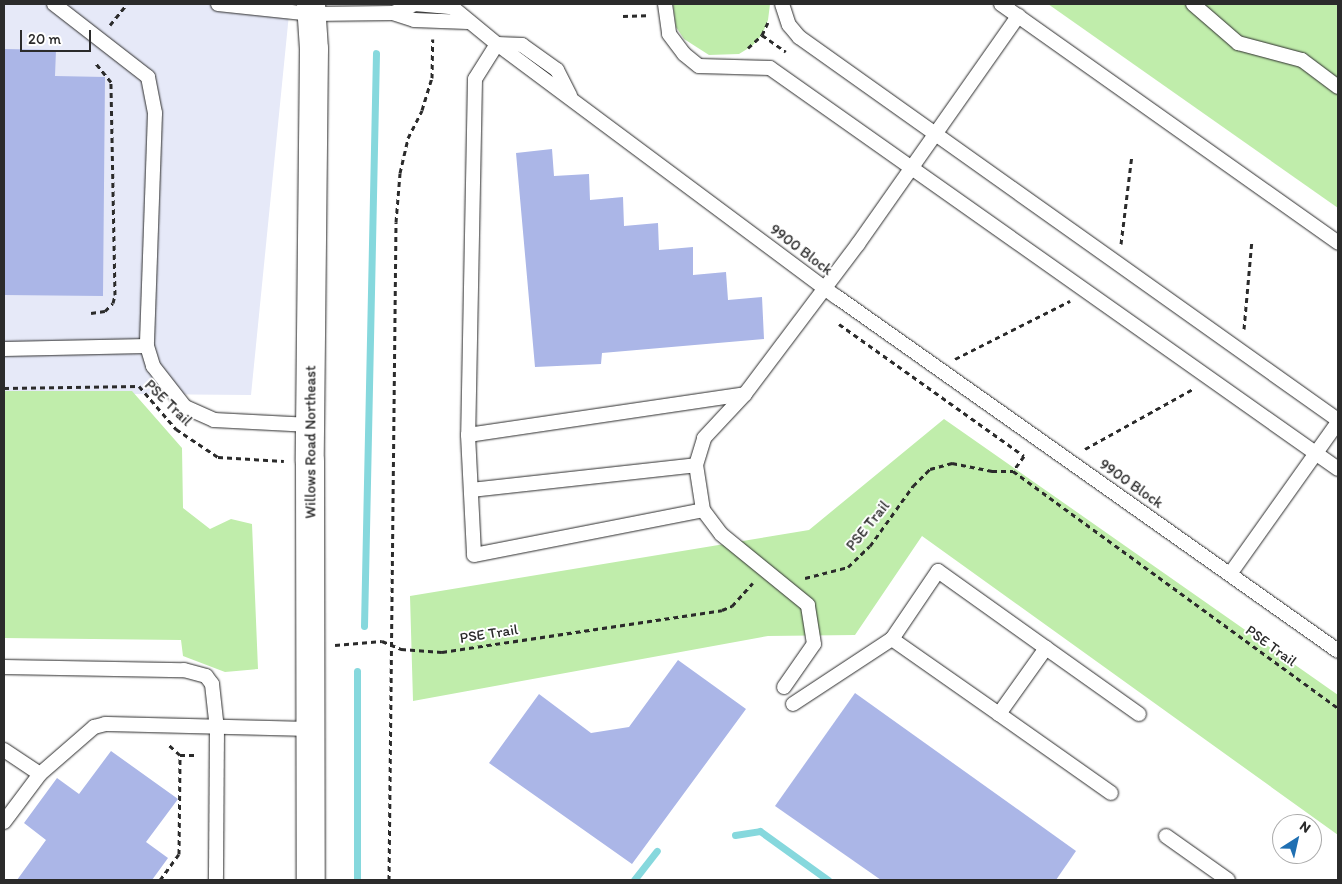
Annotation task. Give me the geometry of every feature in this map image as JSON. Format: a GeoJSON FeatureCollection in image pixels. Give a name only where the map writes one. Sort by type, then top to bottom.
{"type":"FeatureCollection","features":[{"type":"Feature","properties":{"kind":"main road","name":"Willows Road Northeast"},"geometry":{"type":"LineString","coordinates":[[311,9],[310,461],[313,729],[311,880]]}},
{"type":"Feature","properties":{"kind":"lane"},"geometry":{"type":"LineString","coordinates":[[54,4],[148,77],[155,113],[148,346],[153,366],[185,407],[214,420],[311,425]]}},
{"type":"Feature","properties":{"kind":"lane"},"geometry":{"type":"LineString","coordinates":[[218,4],[393,14],[415,4],[433,4],[452,7],[497,44],[474,79],[468,435],[474,555],[704,510]]}},
{"type":"Feature","properties":{"kind":"lane"},"geometry":{"type":"LineString","coordinates":[[665,4],[669,34],[684,54],[699,66],[770,68],[1338,469]]}},
{"type":"Feature","properties":{"kind":"lane"},"geometry":{"type":"LineString","coordinates":[[782,4],[789,24],[799,37],[1338,421],[1230,574]]}},
{"type":"Feature","properties":{"kind":"lane"},"geometry":{"type":"LineString","coordinates":[[1001,4],[1338,243]]}},
{"type":"Feature","properties":{"kind":"lane"},"geometry":{"type":"LineString","coordinates":[[1193,4],[1238,43],[1302,60],[1338,87]]}},
{"type":"Feature","properties":{"kind":"lane"},"geometry":{"type":"LineString","coordinates":[[784,687],[814,644],[808,605],[776,576],[721,534],[704,510],[696,465],[704,438],[745,394],[912,167],[1018,16]]}},
{"type":"Feature","properties":{"kind":"lane","name":"9900 Block"},"geometry":{"type":"LineString","coordinates":[[497,44],[522,44],[557,70],[572,99],[824,287],[1338,651]]}},
{"type":"Feature","properties":{"kind":"lane"},"geometry":{"type":"LineString","coordinates":[[4,349],[148,346]]}},
{"type":"Feature","properties":{"kind":"lane"},"geometry":{"type":"LineString","coordinates":[[468,435],[745,394]]}},
{"type":"Feature","properties":{"kind":"lane"},"geometry":{"type":"LineString","coordinates":[[471,490],[696,465]]}},
{"type":"Feature","properties":{"kind":"lane"},"geometry":{"type":"LineString","coordinates":[[793,704],[892,639],[938,571],[1140,714]]}},
{"type":"Feature","properties":{"kind":"lane"},"geometry":{"type":"LineString","coordinates":[[892,639],[1110,793]]}},
{"type":"Feature","properties":{"kind":"lane"},"geometry":{"type":"LineString","coordinates":[[999,714],[1046,648]]}},
{"type":"Feature","properties":{"kind":"lane"},"geometry":{"type":"LineString","coordinates":[[4,667],[196,672],[206,676],[212,684],[217,729],[216,874],[207,880]]}},
{"type":"Feature","properties":{"kind":"lane"},"geometry":{"type":"LineString","coordinates":[[4,822],[40,774],[84,734],[105,724],[217,729],[313,729]]}},
{"type":"Feature","properties":{"kind":"lane"},"geometry":{"type":"LineString","coordinates":[[4,750],[40,774]]}},
{"type":"Feature","properties":{"kind":"lane"},"geometry":{"type":"LineString","coordinates":[[1166,836],[1228,880]]}},
{"type":"Feature","properties":{"kind":"path"},"geometry":{"type":"LineString","coordinates":[[91,313],[105,311],[113,304],[115,295],[111,82],[92,55],[100,39],[127,4]]}},
{"type":"Feature","properties":{"kind":"path"},"geometry":{"type":"LineString","coordinates":[[745,50],[762,36],[769,12]]}},
{"type":"Feature","properties":{"kind":"path"},"geometry":{"type":"LineString","coordinates":[[389,880],[396,222],[400,173],[408,138],[422,110],[432,78],[433,42]]}},
{"type":"Feature","properties":{"kind":"path"},"geometry":{"type":"LineString","coordinates":[[1119,265],[1132,155]]}},
{"type":"Feature","properties":{"kind":"path"},"geometry":{"type":"LineString","coordinates":[[1241,352],[1252,240]]}},
{"type":"Feature","properties":{"kind":"path"},"geometry":{"type":"LineString","coordinates":[[921,383],[939,368],[1088,292]]}},
{"type":"Feature","properties":{"kind":"path"},"geometry":{"type":"LineString","coordinates":[[834,321],[1024,456],[1067,458],[1210,379]]}},
{"type":"Feature","properties":{"kind":"path","name":"PSE Trail"},"geometry":{"type":"LineString","coordinates":[[4,388],[138,386],[176,429],[218,457],[310,461]]}},
{"type":"Feature","properties":{"kind":"path"},"geometry":{"type":"LineString","coordinates":[[1013,471],[1024,456]]}},
{"type":"Feature","properties":{"kind":"path","name":"PSE Trail"},"geometry":{"type":"LineString","coordinates":[[312,645],[382,641],[401,649],[442,652],[722,610],[732,606],[760,576],[799,579],[848,566],[870,546],[913,486],[930,469],[952,463],[992,471],[1013,471],[1338,708]]}},
{"type":"Feature","properties":{"kind":"path"},"geometry":{"type":"LineString","coordinates":[[161,744],[170,745],[180,755],[201,755]]}},
{"type":"Feature","properties":{"kind":"path"},"geometry":{"type":"LineString","coordinates":[[160,880],[179,854],[180,755]]}},
{"type":"Feature","properties":{"kind":"shaded area"},"geometry":{"type":"Polygon","coordinates":[[[4,4],[290,4],[251,395],[4,393],[4,4]]]}},
{"type":"Feature","properties":{"kind":"green space"},"geometry":{"type":"Polygon","coordinates":[[[673,4],[770,4],[768,20],[762,35],[752,46],[739,54],[709,55],[684,39],[676,27],[673,4]]]}},
{"type":"Feature","properties":{"kind":"green space"},"geometry":{"type":"Polygon","coordinates":[[[1048,4],[1338,4],[1338,208],[1048,4]]]}},
{"type":"Feature","properties":{"kind":"green space"},"geometry":{"type":"Polygon","coordinates":[[[4,391],[132,391],[182,448],[183,508],[210,529],[231,519],[252,524],[258,669],[225,672],[183,656],[181,640],[4,638],[4,391]]]}},
{"type":"Feature","properties":{"kind":"green space"},"geometry":{"type":"Polygon","coordinates":[[[944,419],[1338,695],[1338,835],[1322,824],[1322,814],[1309,814],[922,536],[855,635],[768,636],[413,701],[410,596],[809,530],[944,419]]]}},
{"type":"Feature","properties":{"kind":"building"},"geometry":{"type":"Polygon","coordinates":[[[4,49],[56,50],[55,76],[105,77],[103,296],[4,295],[4,49]]]}},
{"type":"Feature","properties":{"kind":"building"},"geometry":{"type":"Polygon","coordinates":[[[552,149],[554,176],[589,174],[590,200],[623,197],[624,226],[658,223],[659,250],[693,247],[693,275],[726,272],[728,300],[762,297],[764,339],[602,353],[601,364],[535,367],[516,153],[552,149]]]}},
{"type":"Feature","properties":{"kind":"building"},"geometry":{"type":"Polygon","coordinates":[[[678,660],[746,709],[632,864],[489,763],[539,694],[591,733],[629,727],[678,660]]]}},
{"type":"Feature","properties":{"kind":"building"},"geometry":{"type":"Polygon","coordinates":[[[855,693],[1076,851],[1056,880],[881,880],[775,806],[855,693]]]}},
{"type":"Feature","properties":{"kind":"building"},"geometry":{"type":"Polygon","coordinates":[[[111,751],[178,799],[146,842],[168,858],[152,880],[17,880],[46,840],[24,823],[57,778],[79,794],[111,751]]]}},
{"type":"Feature","properties":{"kind":"waterway"},"geometry":{"type":"LineString","coordinates":[[364,626],[376,53]]}},
{"type":"Feature","properties":{"kind":"waterway"},"geometry":{"type":"LineString","coordinates":[[357,671],[357,880]]}},
{"type":"Feature","properties":{"kind":"waterway"},"geometry":{"type":"LineString","coordinates":[[735,835],[760,831],[828,880]]}},
{"type":"Feature","properties":{"kind":"waterway"},"geometry":{"type":"LineString","coordinates":[[634,880],[657,851]]}}]}
